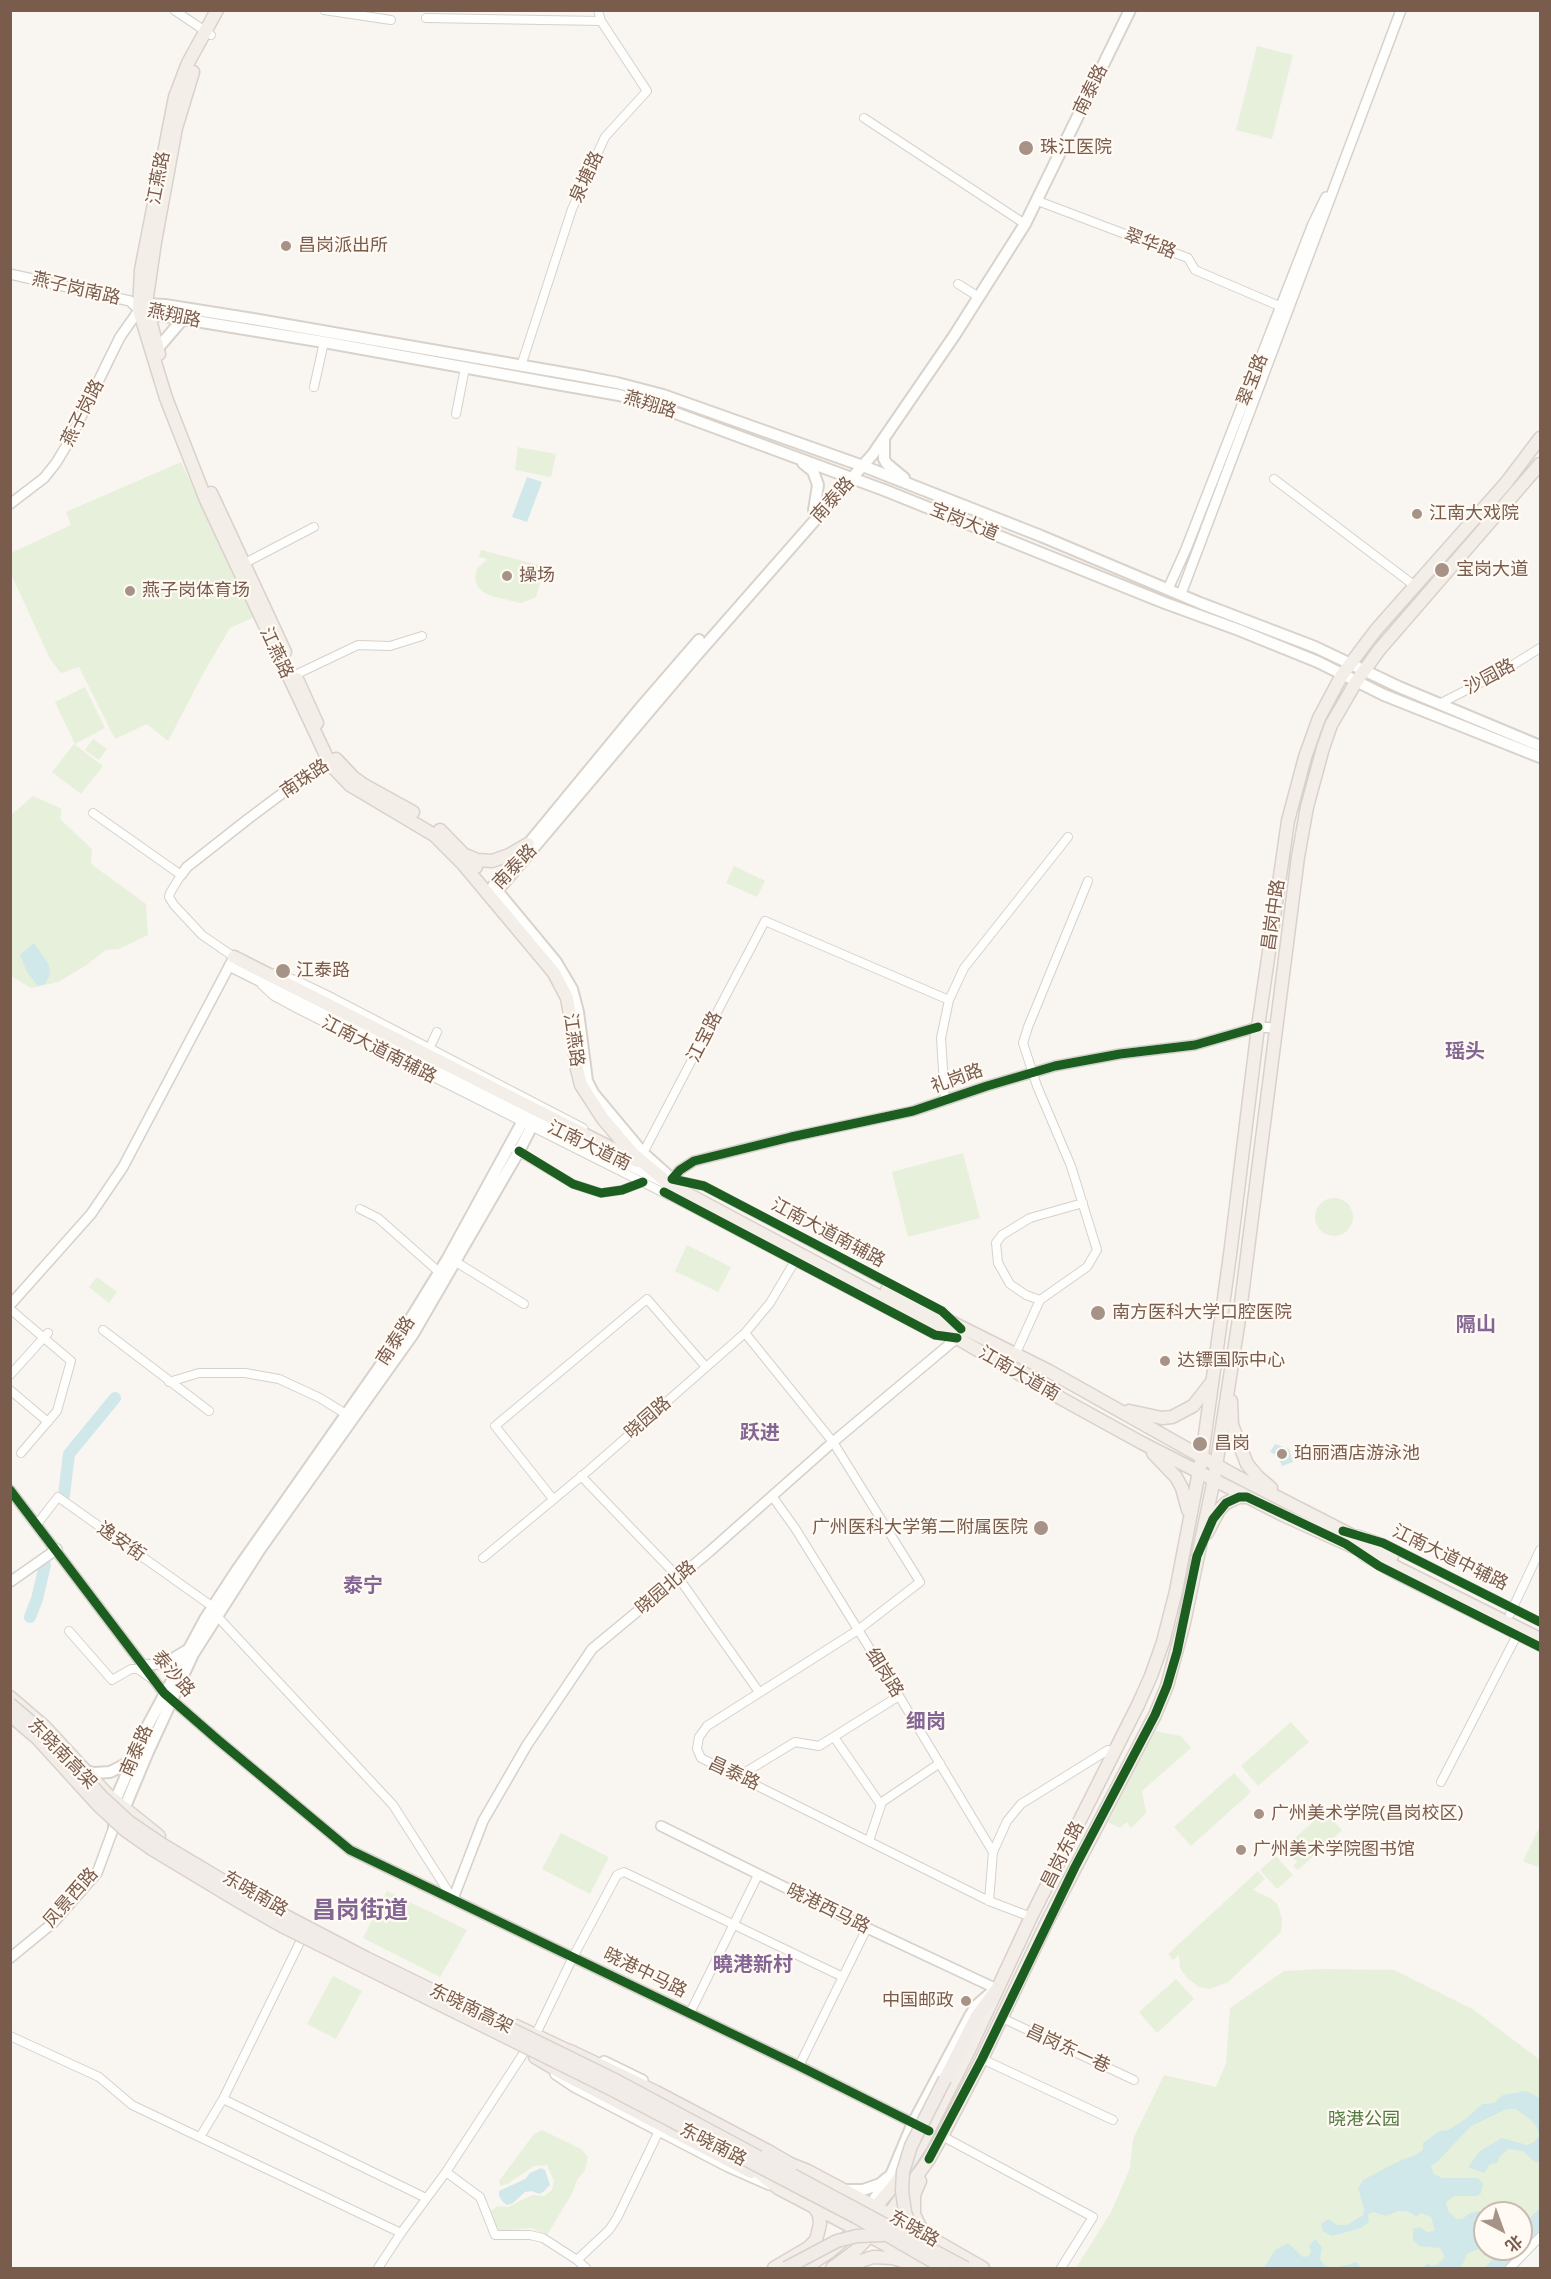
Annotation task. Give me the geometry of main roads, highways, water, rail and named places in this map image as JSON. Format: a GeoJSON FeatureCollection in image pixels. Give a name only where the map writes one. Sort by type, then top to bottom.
{"type":"FeatureCollection","features":[{"type":"Feature","properties":{"kind":"highway","name":"东晓南高架"},"geometry":{"type":"LineString","coordinates":[[10,1704],[45,1734],[102,1797],[129,1822],[163,1845],[257,1901],[617,2081],[946,2268]]}},
{"type":"Feature","properties":{"kind":"highway","name":"东晓南高架"},"geometry":{"type":"LineString","coordinates":[[10,1714],[37,1738],[98,1805],[125,1830],[240,1902],[282,1926],[622,2094],[865,2220],[931,2249],[966,2268]]}},
{"type":"Feature","properties":{"kind":"highway"},"geometry":{"type":"LineString","coordinates":[[946,2268],[927,2251],[911,2230],[905,2212],[902,2191],[908,2154],[981,2010],[997,1989]]}},
{"type":"Feature","properties":{"kind":"highway"},"geometry":{"type":"LineString","coordinates":[[570,2051],[645,2086],[768,2151],[865,2220]]}},
{"type":"Feature","properties":{"kind":"highway"},"geometry":{"type":"LineString","coordinates":[[530,2054],[751,2172],[865,2220]]}},
{"type":"Feature","properties":{"kind":"highway"},"geometry":{"type":"LineString","coordinates":[[786,2268],[837,2241],[857,2236],[892,2236],[931,2249]]}},
{"type":"Feature","properties":{"kind":"main road","name":"江燕路"},"geometry":{"type":"LineString","coordinates":[[217,10],[189,80],[176,128],[144,309],[145,335],[195,476],[331,761],[350,786],[434,835],[492,890],[556,962],[576,1000],[587,1081],[604,1107],[668,1185]]}},
{"type":"Feature","properties":{"kind":"main road","name":"江燕路"},"geometry":{"type":"LineString","coordinates":[[208,33],[227,10]]}},
{"type":"Feature","properties":{"kind":"main road","name":"南泰路"},"geometry":{"type":"LineString","coordinates":[[492,890],[886,434],[954,336],[1022,223],[1125,10]]}},
{"type":"Feature","properties":{"kind":"main road","name":"南泰路"},"geometry":{"type":"LineString","coordinates":[[860,465],[1038,201],[1130,10]]}},
{"type":"Feature","properties":{"kind":"main road","name":"江燕路"},"geometry":{"type":"LineString","coordinates":[[144,309],[191,448],[245,563],[331,761],[364,785],[436,827],[465,855],[562,986],[572,1020],[576,1069],[581,1085],[593,1107],[647,1166],[668,1185]]}},
{"type":"Feature","properties":{"kind":"main road","name":"燕翔路"},"geometry":{"type":"LineString","coordinates":[[144,309],[521,366],[643,389],[860,465]]}},
{"type":"Feature","properties":{"kind":"main road","name":"燕翔路"},"geometry":{"type":"LineString","coordinates":[[183,314],[619,395],[696,420],[849,477]]}},
{"type":"Feature","properties":{"kind":"main road"},"geometry":{"type":"LineString","coordinates":[[158,348],[183,314]]}},
{"type":"Feature","properties":{"kind":"main road"},"geometry":{"type":"LineString","coordinates":[[886,434],[883,452],[887,464],[916,487]]}},
{"type":"Feature","properties":{"kind":"main road","name":"昌岗中路"},"geometry":{"type":"LineString","coordinates":[[1199,1472],[1263,990],[1292,805],[1311,738],[1327,700],[1346,670],[1415,586],[1499,491],[1540,438]]}},
{"type":"Feature","properties":{"kind":"main road"},"geometry":{"type":"LineString","coordinates":[[798,459],[813,471],[816,478],[819,492],[814,510]]}},
{"type":"Feature","properties":{"kind":"main road","name":"昌岗中路"},"geometry":{"type":"LineString","coordinates":[[1214,1479],[1230,1376],[1298,857],[1307,807],[1323,748],[1332,725],[1363,671],[1540,464]]}},
{"type":"Feature","properties":{"kind":"main road","name":"宝岗大道"},"geometry":{"type":"LineString","coordinates":[[860,465],[1090,555],[1168,589],[1315,647],[1346,670],[1356,682],[1540,757]]}},
{"type":"Feature","properties":{"kind":"main road","name":"南泰路"},"geometry":{"type":"LineString","coordinates":[[492,890],[642,706],[814,510],[849,477]]}},
{"type":"Feature","properties":{"kind":"main road","name":"宝岗大道"},"geometry":{"type":"LineString","coordinates":[[849,477],[1318,662],[1346,670],[1363,671],[1540,746]]}},
{"type":"Feature","properties":{"kind":"main road"},"geometry":{"type":"LineString","coordinates":[[465,855],[477,860],[492,861],[509,855],[528,844]]}},
{"type":"Feature","properties":{"kind":"main road","name":"江南大道南"},"geometry":{"type":"LineString","coordinates":[[231,962],[307,999],[428,1052],[443,1073],[530,1119],[756,1227],[959,1333],[1090,1415],[1247,1497],[1506,1617]]}},
{"type":"Feature","properties":{"kind":"main road"},"geometry":{"type":"LineString","coordinates":[[1263,990],[1267,997],[1274,999],[1281,992]]}},
{"type":"Feature","properties":{"kind":"main road","name":"南泰路"},"geometry":{"type":"LineString","coordinates":[[120,1805],[188,1648],[350,1417],[413,1334],[456,1262],[530,1119]]}},
{"type":"Feature","properties":{"kind":"main road","name":"江南大道南"},"geometry":{"type":"LineString","coordinates":[[530,1119],[594,1140],[647,1166]]}},
{"type":"Feature","properties":{"kind":"main road"},"geometry":{"type":"LineString","coordinates":[[594,1140],[603,1134],[607,1124]]}},
{"type":"Feature","properties":{"kind":"main road","name":"南泰路"},"geometry":{"type":"LineString","coordinates":[[350,1417],[514,1149]]}},
{"type":"Feature","properties":{"kind":"main road","name":"江南大道南"},"geometry":{"type":"LineString","coordinates":[[959,1333],[1015,1355],[1296,1506]]}},
{"type":"Feature","properties":{"kind":"main road"},"geometry":{"type":"LineString","coordinates":[[1230,1376],[1233,1425],[1247,1464],[1258,1477],[1296,1506],[1506,1617],[1540,1639]]}},
{"type":"Feature","properties":{"kind":"main road"},"geometry":{"type":"LineString","coordinates":[[1113,1407],[1154,1416],[1172,1417],[1193,1406],[1203,1396],[1213,1380]]}},
{"type":"Feature","properties":{"kind":"main road"},"geometry":{"type":"LineString","coordinates":[[1142,1443],[1176,1477],[1186,1501],[1189,1518]]}},
{"type":"Feature","properties":{"kind":"main road","name":"昌岗东路"},"geometry":{"type":"LineString","coordinates":[[865,2220],[914,2157],[929,2131],[1031,1917],[1151,1676],[1163,1642],[1176,1591],[1199,1472]]}},
{"type":"Feature","properties":{"kind":"main road","name":"昌岗东路"},"geometry":{"type":"LineString","coordinates":[[865,2220],[890,2213],[929,2159],[982,2059],[1047,1922],[1155,1715],[1165,1692],[1177,1652],[1214,1479]]}},
{"type":"Feature","properties":{"kind":"main road"},"geometry":{"type":"LineString","coordinates":[[1197,1556],[1219,1510],[1232,1499],[1247,1497]]}},
{"type":"Feature","properties":{"kind":"main road","name":"南泰路"},"geometry":{"type":"LineString","coordinates":[[114,1827],[135,1755],[215,1611]]}},
{"type":"Feature","properties":{"kind":"main road"},"geometry":{"type":"LineString","coordinates":[[1506,1617],[1540,1630]]}},
{"type":"Feature","properties":{"kind":"main road","name":"东晓南路"},"geometry":{"type":"LineString","coordinates":[[10,1696],[45,1727],[120,1805],[169,1842],[290,1914],[382,1962],[570,2051],[616,2078],[769,2156],[808,2171],[842,2190],[865,2220]]}},
{"type":"Feature","properties":{"kind":"main road","name":"东晓南路"},"geometry":{"type":"LineString","coordinates":[[10,1722],[30,1739],[79,1793],[114,1827],[163,1862],[301,1940],[530,2054],[578,2074],[750,2164],[796,2183],[865,2220]]}},
{"type":"Feature","properties":{"kind":"main road"},"geometry":{"type":"LineString","coordinates":[[86,1771],[110,1772],[126,1764],[135,1755]]}},
{"type":"Feature","properties":{"kind":"main road"},"geometry":{"type":"LineString","coordinates":[[832,2268],[847,2257],[892,2173],[913,2123],[977,2005],[997,1989]]}},
{"type":"Feature","properties":{"kind":"main road"},"geometry":{"type":"LineString","coordinates":[[842,2190],[863,2190],[873,2187],[892,2173],[929,2131]]}},
{"type":"Feature","properties":{"kind":"main road"},"geometry":{"type":"LineString","coordinates":[[924,2236],[914,2214],[913,2204],[914,2195],[929,2159]]}},
{"type":"Feature","properties":{"kind":"main road","name":"东晓南路"},"geometry":{"type":"LineString","coordinates":[[750,2164],[778,2188],[813,2205],[865,2220]]}},
{"type":"Feature","properties":{"kind":"main road"},"geometry":{"type":"LineString","coordinates":[[774,2268],[808,2248],[816,2240],[820,2224],[819,2216],[813,2205]]}},
{"type":"Feature","properties":{"kind":"main road","name":"东晓路"},"geometry":{"type":"LineString","coordinates":[[865,2220],[890,2213],[924,2236],[983,2268]]}},
{"type":"Feature","properties":{"kind":"main road"},"geometry":{"type":"LineString","coordinates":[[805,2268],[838,2246],[865,2220]]}},
{"type":"Feature","properties":{"kind":"main road","name":"东晓路"},"geometry":{"type":"LineString","coordinates":[[865,2220],[928,2268]]}},
{"type":"Feature","properties":{"kind":"main road"},"geometry":{"type":"LineString","coordinates":[[838,2246],[847,2257]]}},
{"type":"Feature","properties":{"kind":"main road"},"geometry":{"type":"LineString","coordinates":[[841,2268],[873,2257],[893,2258],[928,2268]]}},
{"type":"Feature","properties":{"kind":"water"},"geometry":{"type":"Polygon","coordinates":[[[527,477],[542,482],[527,522],[512,517],[527,477]]]}},
{"type":"Feature","properties":{"kind":"water"},"geometry":{"type":"Polygon","coordinates":[[[34,943],[49,965],[50,975],[45,984],[38,986],[27,972],[20,955],[34,943]]]}},
{"type":"Feature","properties":{"kind":"water","name":"珀丽酒店游泳池"},"geometry":{"type":"Polygon","coordinates":[[[1275,1444],[1289,1449],[1293,1462],[1282,1466],[1278,1456],[1270,1452],[1275,1444]]]}},
{"type":"Feature","properties":{"kind":"water"},"geometry":{"type":"Polygon","coordinates":[[[1526,2091],[1540,2098],[1540,2162],[1535,2162],[1523,2151],[1508,2149],[1500,2156],[1497,2163],[1490,2164],[1484,2173],[1468,2167],[1480,2151],[1502,2138],[1527,2145],[1539,2136],[1537,2127],[1531,2120],[1516,2109],[1507,2109],[1471,2126],[1431,2166],[1434,2174],[1442,2178],[1478,2178],[1483,2184],[1481,2193],[1477,2196],[1454,2196],[1446,2202],[1448,2211],[1456,2219],[1462,2219],[1473,2212],[1473,2251],[1467,2254],[1461,2268],[1422,2268],[1428,2263],[1431,2266],[1437,2265],[1445,2257],[1440,2248],[1419,2246],[1413,2240],[1413,2229],[1419,2227],[1427,2232],[1435,2231],[1431,2217],[1422,2213],[1416,2216],[1407,2211],[1398,2211],[1386,2216],[1373,2212],[1368,2214],[1369,2222],[1361,2228],[1332,2236],[1323,2231],[1321,2224],[1329,2219],[1336,2225],[1347,2225],[1363,2215],[1364,2209],[1358,2188],[1363,2180],[1401,2160],[1414,2156],[1423,2150],[1423,2143],[1440,2131],[1448,2130],[1466,2119],[1482,2104],[1494,2103],[1503,2095],[1526,2091]]]}},
{"type":"Feature","properties":{"kind":"water"},"geometry":{"type":"Polygon","coordinates":[[[541,2168],[545,2170],[550,2185],[543,2192],[539,2194],[532,2191],[525,2192],[513,2203],[507,2205],[503,2202],[499,2191],[525,2179],[530,2173],[541,2168]]]}},
{"type":"Feature","properties":{"kind":"water"},"geometry":{"type":"Polygon","coordinates":[[[1540,2207],[1540,2234],[1533,2241],[1533,2215],[1540,2207]]]}},
{"type":"Feature","properties":{"kind":"water"},"geometry":{"type":"Polygon","coordinates":[[[1315,2239],[1322,2247],[1320,2259],[1325,2266],[1335,2268],[1264,2268],[1275,2250],[1288,2243],[1303,2257],[1309,2256],[1311,2251],[1309,2246],[1315,2239]]]}},
{"type":"Feature","properties":{"kind":"water"},"geometry":{"type":"Polygon","coordinates":[[[1491,2261],[1514,2261],[1507,2268],[1484,2268],[1491,2261]]]}},
{"type":"Feature","properties":{"kind":"water"},"geometry":{"type":"Polygon","coordinates":[[[1357,2262],[1361,2268],[1335,2268],[1357,2262]]]}},
{"type":"Feature","properties":{"kind":"waterway"},"geometry":{"type":"LineString","coordinates":[[64,1495],[69,1454],[115,1398]]}},
{"type":"Feature","properties":{"kind":"waterway"},"geometry":{"type":"LineString","coordinates":[[30,1617],[45,1565]]}},
{"type":"Feature","properties":{"kind":"place","name":"珠江医院"},"geometry":{"type":"Point","coordinates":[1026,148]}},
{"type":"Feature","properties":{"kind":"place","name":"昌岗派出所"},"geometry":{"type":"Point","coordinates":[286,246]}},
{"type":"Feature","properties":{"kind":"place","name":"江南大戏院"},"geometry":{"type":"Point","coordinates":[1417,514]}},
{"type":"Feature","properties":{"kind":"place","name":"宝岗大道"},"geometry":{"type":"Point","coordinates":[1442,570]}},
{"type":"Feature","properties":{"kind":"place","name":"操场"},"geometry":{"type":"Point","coordinates":[507,576]}},
{"type":"Feature","properties":{"kind":"place","name":"燕子岗体育场"},"geometry":{"type":"Point","coordinates":[130,591]}},
{"type":"Feature","properties":{"kind":"place","name":"江泰路"},"geometry":{"type":"Point","coordinates":[283,971]}},
{"type":"Feature","properties":{"kind":"place","name":"南方医科大学口腔医院"},"geometry":{"type":"Point","coordinates":[1098,1313]}},
{"type":"Feature","properties":{"kind":"place","name":"达镖国际中心"},"geometry":{"type":"Point","coordinates":[1165,1361]}},
{"type":"Feature","properties":{"kind":"place","name":"昌岗"},"geometry":{"type":"Point","coordinates":[1200,1444]}},
{"type":"Feature","properties":{"kind":"place","name":"珀丽酒店游泳池"},"geometry":{"type":"Point","coordinates":[1282,1454]}},
{"type":"Feature","properties":{"kind":"place","name":"广州医科大学第二附属医院"},"geometry":{"type":"Point","coordinates":[1041,1528]}},
{"type":"Feature","properties":{"kind":"place","name":"广州美术学院(昌岗校区)"},"geometry":{"type":"Point","coordinates":[1259,1814]}},
{"type":"Feature","properties":{"kind":"place","name":"广州美术学院图书馆"},"geometry":{"type":"Point","coordinates":[1241,1850]}},
{"type":"Feature","properties":{"kind":"place","name":"中国邮政"},"geometry":{"type":"Point","coordinates":[966,2001]}},
{"type":"Feature","properties":{"kind":"district","name":"瑶头"},"geometry":{"type":"Point","coordinates":[1465,1052]}},
{"type":"Feature","properties":{"kind":"district","name":"隔山"},"geometry":{"type":"Point","coordinates":[1476,1325]}},
{"type":"Feature","properties":{"kind":"district","name":"跃进"},"geometry":{"type":"Point","coordinates":[760,1433]}},
{"type":"Feature","properties":{"kind":"district","name":"泰宁"},"geometry":{"type":"Point","coordinates":[363,1586]}},
{"type":"Feature","properties":{"kind":"district","name":"细岗"},"geometry":{"type":"Point","coordinates":[926,1722]}},
{"type":"Feature","properties":{"kind":"district","name":"昌岗街道"},"geometry":{"type":"Point","coordinates":[360,1911]}},
{"type":"Feature","properties":{"kind":"district","name":"曉港新村"},"geometry":{"type":"Point","coordinates":[753,1965]}},
{"type":"Feature","properties":{"kind":"park label","name":"晓港公园"},"geometry":{"type":"Point","coordinates":[1364,2120]}}]}
